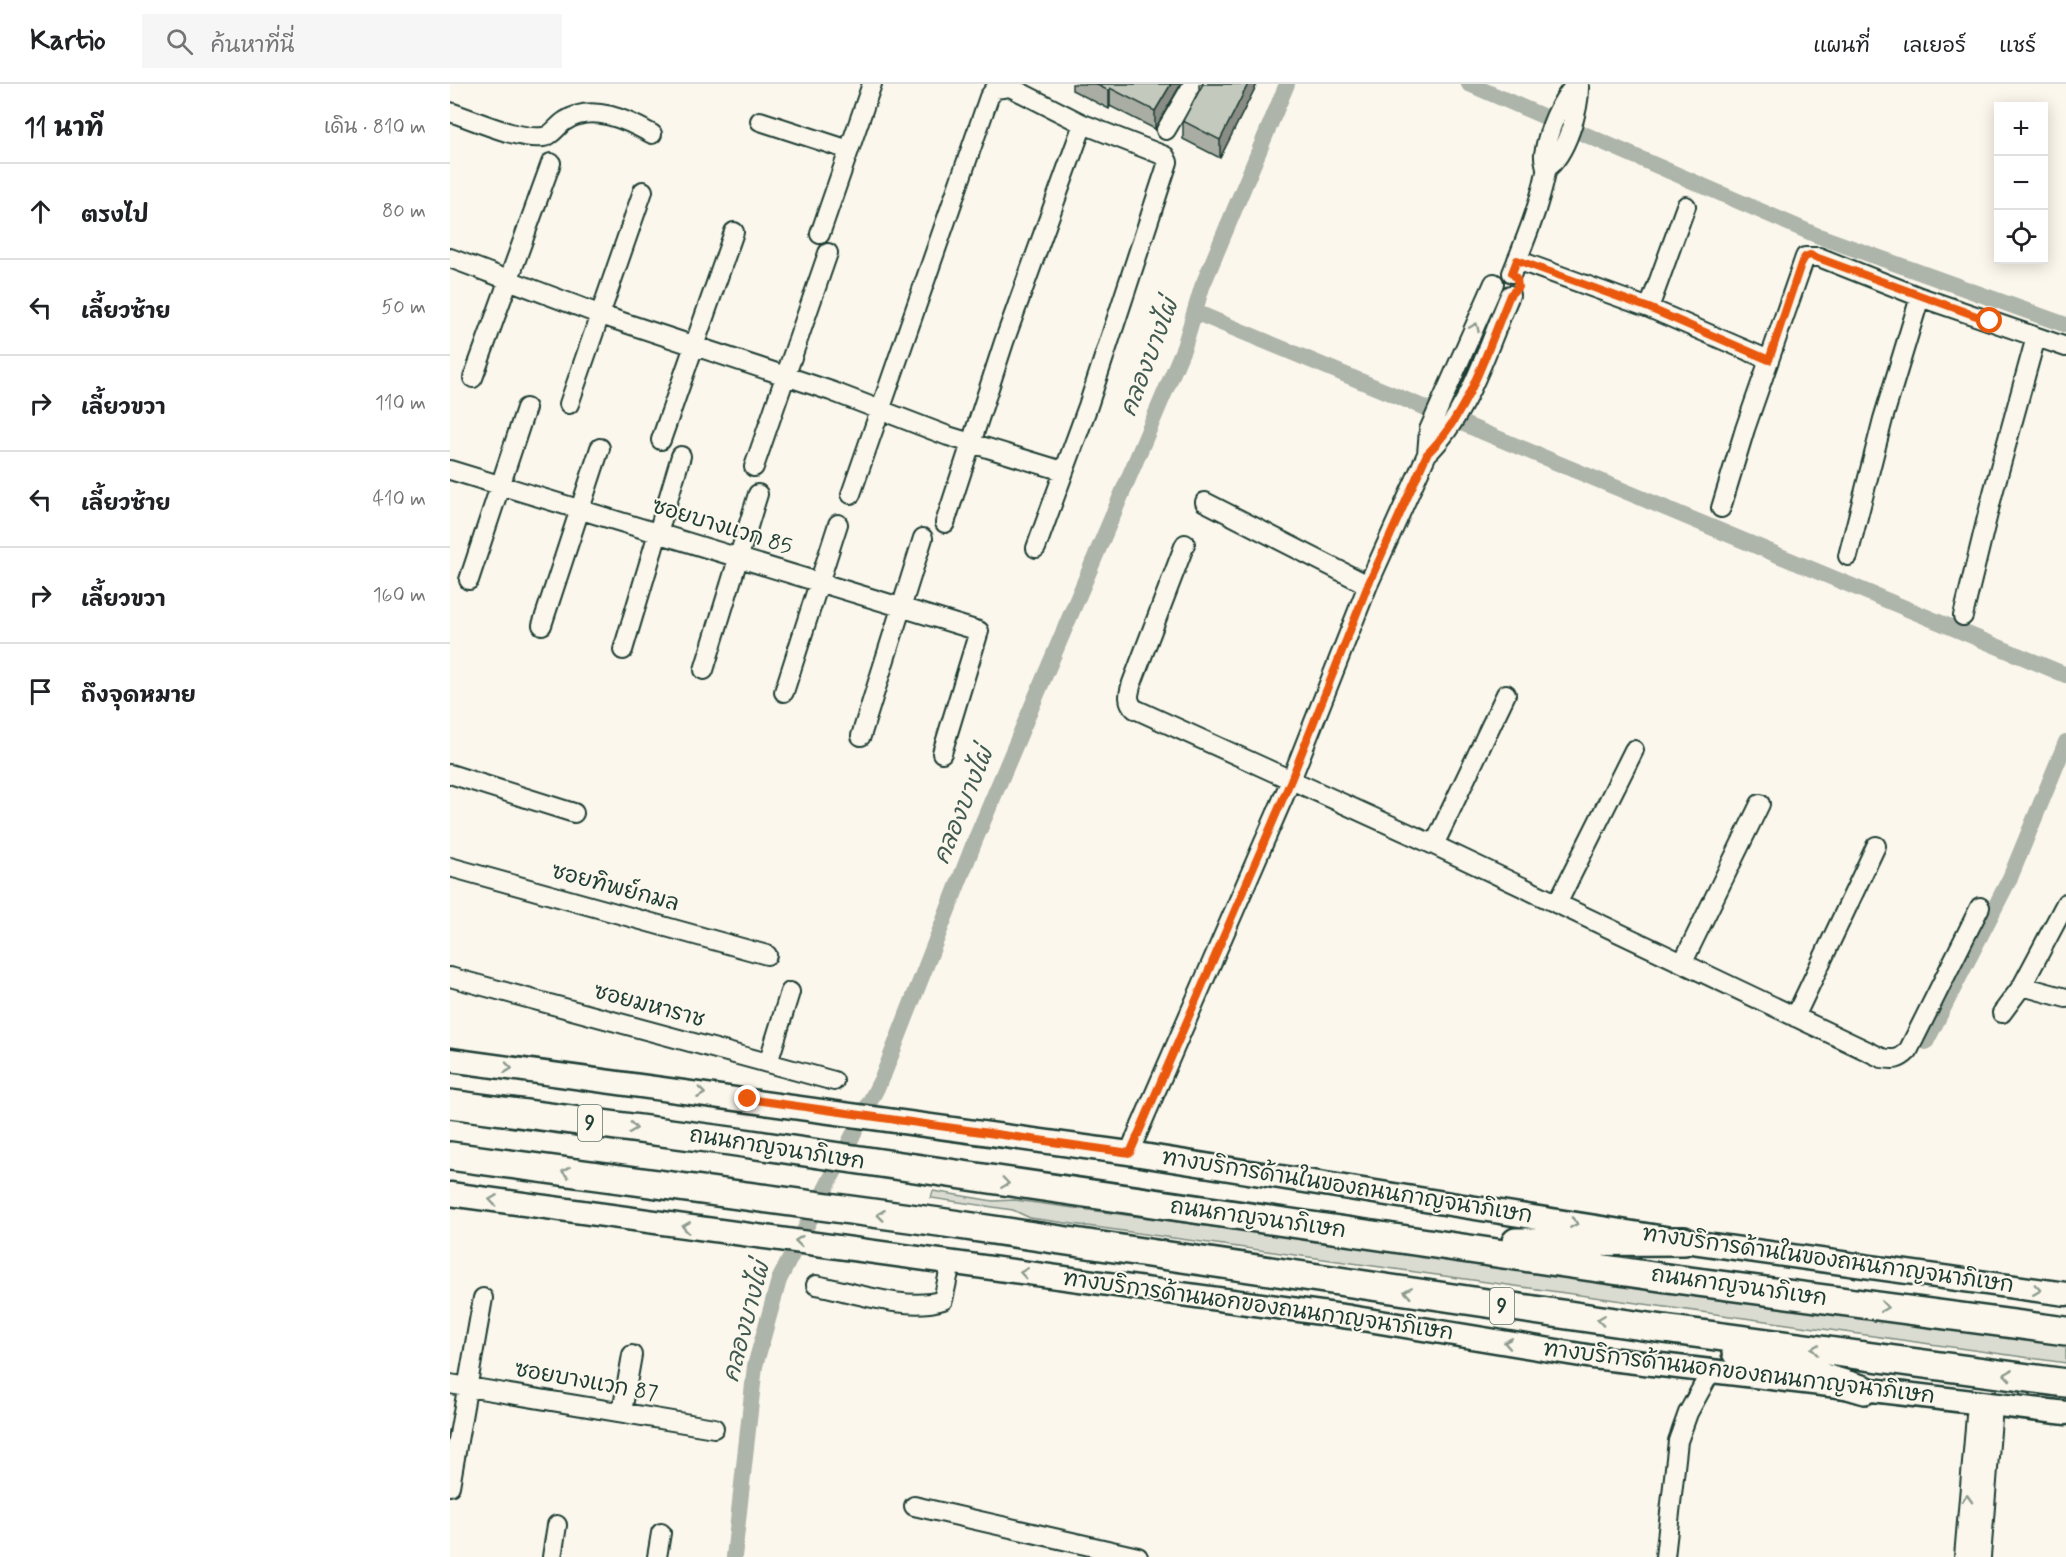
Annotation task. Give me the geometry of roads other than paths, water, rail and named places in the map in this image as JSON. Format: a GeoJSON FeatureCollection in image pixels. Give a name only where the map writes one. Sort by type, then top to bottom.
{"type":"FeatureCollection","features":[{"type":"Feature","properties":{"kind":"highway","name":"ถนนกาญจนาภิเษก"},"geometry":{"type":"LineString","coordinates":[[450,1104],[2066,1331]]}},
{"type":"Feature","properties":{"kind":"highway","name":"9"},"geometry":{"type":"LineString","coordinates":[[450,1156],[939,1222],[1649,1327],[2066,1383]]}},
{"type":"Feature","properties":{"kind":"highway"},"geometry":{"type":"LineString","coordinates":[[1431,1243],[1684,1240]]}},
{"type":"Feature","properties":{"kind":"highway"},"geometry":{"type":"LineString","coordinates":[[1649,1327],[1865,1390]]}},
{"type":"Feature","properties":{"kind":"main road","name":"ทางบริการด้านในของถนนกาญจนาภิเษก"},"geometry":{"type":"LineString","coordinates":[[450,1060],[1130,1153],[1684,1240],[2066,1294]]}},
{"type":"Feature","properties":{"kind":"main road","name":"ทางบริการด้านนอกของถนนกาญจนาภิเษก"},"geometry":{"type":"LineString","coordinates":[[450,1194],[1350,1317],[1593,1357],[1710,1373],[2066,1413]]}},
{"type":"Feature","properties":{"kind":"street"},"geometry":{"type":"LineString","coordinates":[[820,234],[872,84]]}},
{"type":"Feature","properties":{"kind":"street"},"geometry":{"type":"LineString","coordinates":[[1166,130],[1193,84]]}},
{"type":"Feature","properties":{"kind":"street"},"geometry":{"type":"LineString","coordinates":[[1130,1153],[1291,780],[1368,585],[1436,434],[1452,403],[1477,374],[1510,295],[1518,287],[1514,267],[1534,214],[1546,169],[1557,162],[1559,135],[1568,110],[1580,99],[1578,84]]}},
{"type":"Feature","properties":{"kind":"street"},"geometry":{"type":"LineString","coordinates":[[851,494],[989,97],[995,88],[1010,87],[1083,124],[1166,156],[1168,168],[1088,406],[1036,548]]}},
{"type":"Feature","properties":{"kind":"street"},"geometry":{"type":"LineString","coordinates":[[450,112],[529,137],[547,137],[566,120],[588,112],[630,122],[652,134]]}},
{"type":"Feature","properties":{"kind":"street"},"geometry":{"type":"LineString","coordinates":[[760,121],[849,150]]}},
{"type":"Feature","properties":{"kind":"street"},"geometry":{"type":"LineString","coordinates":[[945,524],[1007,332],[1083,124]]}},
{"type":"Feature","properties":{"kind":"street"},"geometry":{"type":"LineString","coordinates":[[473,378],[551,163]]}},
{"type":"Feature","properties":{"kind":"street"},"geometry":{"type":"LineString","coordinates":[[569,404],[643,191]]}},
{"type":"Feature","properties":{"kind":"street"},"geometry":{"type":"LineString","coordinates":[[1649,308],[1686,206]]}},
{"type":"Feature","properties":{"kind":"street"},"geometry":{"type":"LineString","coordinates":[[661,440],[734,232]]}},
{"type":"Feature","properties":{"kind":"street"},"geometry":{"type":"LineString","coordinates":[[754,467],[828,253]]}},
{"type":"Feature","properties":{"kind":"street"},"geometry":{"type":"LineString","coordinates":[[1721,508],[1805,257],[1818,257],[1920,297],[2066,347]]}},
{"type":"Feature","properties":{"kind":"street"},"geometry":{"type":"LineString","coordinates":[[450,258],[600,314],[785,376],[971,443],[1063,471]]}},
{"type":"Feature","properties":{"kind":"street"},"geometry":{"type":"LineString","coordinates":[[1452,403],[1459,365],[1494,283],[1500,273],[1514,267],[1649,308],[1769,360]]}},
{"type":"Feature","properties":{"kind":"street"},"geometry":{"type":"LineString","coordinates":[[1494,283],[1499,294],[1510,295]]}},
{"type":"Feature","properties":{"kind":"street"},"geometry":{"type":"LineString","coordinates":[[1848,556],[1883,418],[1920,297]]}},
{"type":"Feature","properties":{"kind":"street"},"geometry":{"type":"LineString","coordinates":[[1964,616],[2036,337]]}},
{"type":"Feature","properties":{"kind":"street"},"geometry":{"type":"LineString","coordinates":[[1459,365],[1477,374]]}},
{"type":"Feature","properties":{"kind":"street"},"geometry":{"type":"LineString","coordinates":[[469,580],[526,408]]}},
{"type":"Feature","properties":{"kind":"street"},"geometry":{"type":"LineString","coordinates":[[542,625],[600,448]]}},
{"type":"Feature","properties":{"kind":"street"},"geometry":{"type":"LineString","coordinates":[[622,650],[681,456]]}},
{"type":"Feature","properties":{"kind":"street","name":"ซอยบางแวก 85"},"geometry":{"type":"LineString","coordinates":[[450,471],[979,630],[942,753]]}},
{"type":"Feature","properties":{"kind":"street"},"geometry":{"type":"LineString","coordinates":[[704,670],[758,494]]}},
{"type":"Feature","properties":{"kind":"street"},"geometry":{"type":"LineString","coordinates":[[1205,502],[1368,585]]}},
{"type":"Feature","properties":{"kind":"street"},"geometry":{"type":"LineString","coordinates":[[784,692],[821,583],[837,524]]}},
{"type":"Feature","properties":{"kind":"street"},"geometry":{"type":"LineString","coordinates":[[861,736],[903,608],[923,538]]}},
{"type":"Feature","properties":{"kind":"street"},"geometry":{"type":"LineString","coordinates":[[1185,544],[1128,695],[1130,705],[1135,709],[1434,845],[1882,1058],[1894,1060],[1901,1058],[1908,1051],[1980,907]]}},
{"type":"Feature","properties":{"kind":"street"},"geometry":{"type":"LineString","coordinates":[[1434,845],[1506,694]]}},
{"type":"Feature","properties":{"kind":"street"},"geometry":{"type":"LineString","coordinates":[[1557,904],[1634,750]]}},
{"type":"Feature","properties":{"kind":"street"},"geometry":{"type":"LineString","coordinates":[[450,774],[574,813]]}},
{"type":"Feature","properties":{"kind":"street"},"geometry":{"type":"LineString","coordinates":[[1683,962],[1760,804]]}},
{"type":"Feature","properties":{"kind":"street"},"geometry":{"type":"LineString","coordinates":[[1795,1017],[1876,846]]}},
{"type":"Feature","properties":{"kind":"street","name":"ซอยทิพย์กมล"},"geometry":{"type":"LineString","coordinates":[[450,867],[767,955]]}},
{"type":"Feature","properties":{"kind":"street"},"geometry":{"type":"LineString","coordinates":[[2002,1013],[2022,986],[2066,903]]}},
{"type":"Feature","properties":{"kind":"street","name":"ซอยมหาราช"},"geometry":{"type":"LineString","coordinates":[[450,978],[834,1082]]}},
{"type":"Feature","properties":{"kind":"street"},"geometry":{"type":"LineString","coordinates":[[2022,986],[2066,998]]}},
{"type":"Feature","properties":{"kind":"street"},"geometry":{"type":"LineString","coordinates":[[768,1063],[790,992]]}},
{"type":"Feature","properties":{"kind":"street"},"geometry":{"type":"LineString","coordinates":[[816,1285],[894,1302],[927,1306],[943,1300],[951,1263]]}},
{"type":"Feature","properties":{"kind":"street"},"geometry":{"type":"LineString","coordinates":[[450,1486],[483,1298]]}},
{"type":"Feature","properties":{"kind":"street"},"geometry":{"type":"LineString","coordinates":[[622,1412],[632,1355]]}},
{"type":"Feature","properties":{"kind":"street"},"geometry":{"type":"LineString","coordinates":[[1665,1557],[1679,1434],[1710,1373]]}},
{"type":"Feature","properties":{"kind":"street","name":"ซอยบางแวก 87"},"geometry":{"type":"LineString","coordinates":[[450,1384],[714,1428]]}},
{"type":"Feature","properties":{"kind":"street"},"geometry":{"type":"LineString","coordinates":[[1972,1556],[1985,1405]]}},
{"type":"Feature","properties":{"kind":"street"},"geometry":{"type":"LineString","coordinates":[[914,1506],[1138,1557]]}},
{"type":"Feature","properties":{"kind":"street"},"geometry":{"type":"LineString","coordinates":[[552,1557],[557,1525]]}},
{"type":"Feature","properties":{"kind":"street"},"geometry":{"type":"LineString","coordinates":[[657,1557],[661,1533]]}},
{"type":"Feature","properties":{"kind":"waterway","name":"คลองบางไผ่"},"geometry":{"type":"LineString","coordinates":[[734,1557],[755,1366],[779,1280],[883,1076],[974,843],[1184,347],[1202,287],[1287,84]]}},
{"type":"Feature","properties":{"kind":"waterway"},"geometry":{"type":"LineString","coordinates":[[1469,84],[1816,235],[2066,325]]}},
{"type":"Feature","properties":{"kind":"waterway"},"geometry":{"type":"LineString","coordinates":[[1195,312],[2066,675]]}},
{"type":"Feature","properties":{"kind":"waterway"},"geometry":{"type":"LineString","coordinates":[[1926,1042],[2010,878],[2066,742]]}}]}
